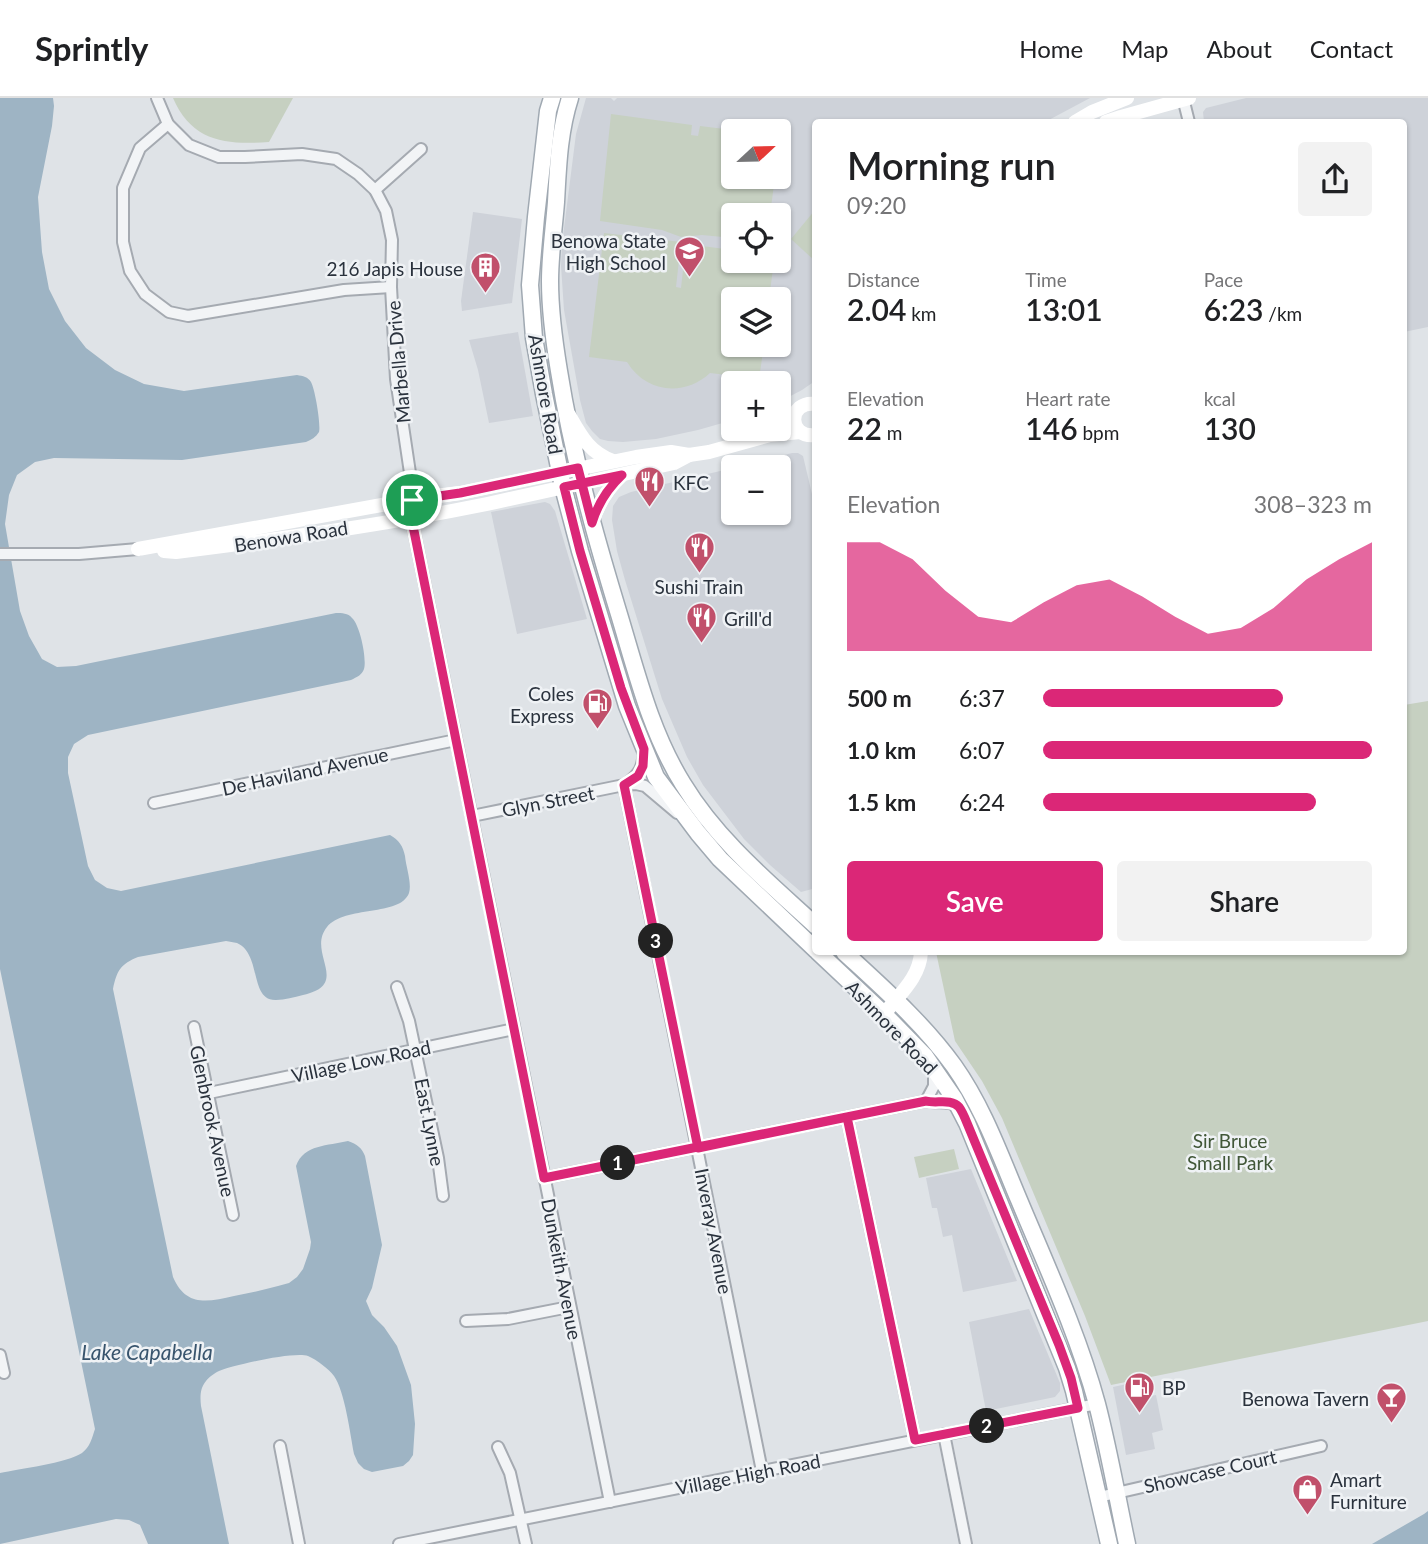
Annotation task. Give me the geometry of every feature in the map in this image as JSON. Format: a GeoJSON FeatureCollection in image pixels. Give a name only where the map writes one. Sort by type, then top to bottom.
{"type":"FeatureCollection","features":[{"type":"Feature","properties":{"kind":"main road","name":"Ashmore Road"},"geometry":{"type":"LineString","coordinates":[[570,98],[564,116],[560,149],[550,281],[554,335],[565,408],[592,523],[645,701],[662,745],[678,776],[701,812],[730,846],[812,922]]}},
{"type":"Feature","properties":{"kind":"main road","name":"Ashmore Road"},"geometry":{"type":"LineString","coordinates":[[550,102],[530,285],[534,338],[562,479],[580,551],[621,688],[656,777],[720,859],[812,946]]}},
{"type":"Feature","properties":{"kind":"main road","name":"Ashmore Road"},"geometry":{"type":"LineString","coordinates":[[821,955],[884,1014],[934,1067],[967,1123],[1071,1378],[1109,1544]]}},
{"type":"Feature","properties":{"kind":"main road","name":"Ashmore Road"},"geometry":{"type":"LineString","coordinates":[[847,955],[896,999],[936,1041],[965,1083],[983,1116],[1072,1328],[1097,1404],[1127,1544]]}},
{"type":"Feature","properties":{"kind":"street","name":"Marbella Drive"},"geometry":{"type":"LineString","coordinates":[[158,98],[168,124],[190,145],[219,157],[302,154],[336,159],[375,190],[386,211],[391,240],[396,379],[412,500]]}},
{"type":"Feature","properties":{"kind":"street"},"geometry":{"type":"LineString","coordinates":[[1080,119],[1127,98]]}},
{"type":"Feature","properties":{"kind":"street"},"geometry":{"type":"LineString","coordinates":[[1115,119],[1185,99],[1188,119]]}},
{"type":"Feature","properties":{"kind":"street"},"geometry":{"type":"LineString","coordinates":[[168,124],[140,148],[123,188],[123,242],[130,271],[145,294],[169,312],[188,316],[344,290],[391,287]]}},
{"type":"Feature","properties":{"kind":"street"},"geometry":{"type":"LineString","coordinates":[[375,190],[421,149]]}},
{"type":"Feature","properties":{"kind":"street"},"geometry":{"type":"LineString","coordinates":[[812,404],[798,408],[794,417],[797,427],[804,435],[812,436]]}},
{"type":"Feature","properties":{"kind":"street"},"geometry":{"type":"LineString","coordinates":[[565,408],[591,449],[613,461]]}},
{"type":"Feature","properties":{"kind":"street","name":"Benowa Road"},"geometry":{"type":"LineString","coordinates":[[0,554],[79,554],[138,549],[412,500],[580,476],[622,475],[674,463],[689,455],[731,447],[797,427]]}},
{"type":"Feature","properties":{"kind":"street","name":"Benowa Road"},"geometry":{"type":"LineString","coordinates":[[580,476],[613,461],[656,453],[689,455]]}},
{"type":"Feature","properties":{"kind":"street"},"geometry":{"type":"LineString","coordinates":[[592,523],[598,504],[610,485],[622,475]]}},
{"type":"Feature","properties":{"kind":"street","name":"Benowa Road"},"geometry":{"type":"LineString","coordinates":[[138,549],[176,552],[412,517],[486,504],[562,479]]}},
{"type":"Feature","properties":{"kind":"street","name":"Dunkeith Avenue"},"geometry":{"type":"LineString","coordinates":[[412,500],[412,517],[456,740],[610,1502]]}},
{"type":"Feature","properties":{"kind":"street","name":"De Haviland Avenue"},"geometry":{"type":"LineString","coordinates":[[154,803],[456,740]]}},
{"type":"Feature","properties":{"kind":"street"},"geometry":{"type":"LineString","coordinates":[[624,785],[638,776],[643,766],[644,749]]}},
{"type":"Feature","properties":{"kind":"street","name":"Glyn Street"},"geometry":{"type":"LineString","coordinates":[[472,816],[636,784],[645,786],[698,833]]}},
{"type":"Feature","properties":{"kind":"street","name":"Inveray Avenue"},"geometry":{"type":"LineString","coordinates":[[624,785],[762,1471]]}},
{"type":"Feature","properties":{"kind":"street"},"geometry":{"type":"LineString","coordinates":[[884,1014],[918,969],[920,955]]}},
{"type":"Feature","properties":{"kind":"street","name":"East Lynne"},"geometry":{"type":"LineString","coordinates":[[397,987],[409,1021],[438,1158],[443,1196]]}},
{"type":"Feature","properties":{"kind":"street","name":"Glenbrook Avenue"},"geometry":{"type":"LineString","coordinates":[[194,1027],[233,1215]]}},
{"type":"Feature","properties":{"kind":"street","name":"Village Low Road"},"geometry":{"type":"LineString","coordinates":[[209,1093],[514,1029]]}},
{"type":"Feature","properties":{"kind":"street"},"geometry":{"type":"LineString","coordinates":[[926,1101],[934,1086],[934,1067]]}},
{"type":"Feature","properties":{"kind":"street"},"geometry":{"type":"LineString","coordinates":[[544,1178],[926,1101],[951,1102],[958,1106]]}},
{"type":"Feature","properties":{"kind":"street"},"geometry":{"type":"LineString","coordinates":[[847,1117],[915,1440]]}},
{"type":"Feature","properties":{"kind":"street"},"geometry":{"type":"LineString","coordinates":[[466,1321],[508,1320],[569,1307]]}},
{"type":"Feature","properties":{"kind":"street"},"geometry":{"type":"LineString","coordinates":[[0,1355],[4,1373]]}},
{"type":"Feature","properties":{"kind":"street","name":"Village High Road"},"geometry":{"type":"LineString","coordinates":[[399,1544],[1097,1404]]}},
{"type":"Feature","properties":{"kind":"street"},"geometry":{"type":"LineString","coordinates":[[944,1434],[966,1544]]}},
{"type":"Feature","properties":{"kind":"street"},"geometry":{"type":"LineString","coordinates":[[280,1446],[299,1544]]}},
{"type":"Feature","properties":{"kind":"street","name":"Showcase Court"},"geometry":{"type":"LineString","coordinates":[[1099,1497],[1321,1446]]}},
{"type":"Feature","properties":{"kind":"street"},"geometry":{"type":"LineString","coordinates":[[498,1447],[510,1473],[526,1544]]}},
{"type":"Feature","properties":{"kind":"shaded area","name":"Benowa State High School"},"geometry":{"type":"Polygon","coordinates":[[[586,98],[611,98],[614,101],[617,98],[1090,98],[1051,119],[812,119],[812,383],[791,396],[791,371],[721,371],[721,423],[656,439],[623,442],[600,439],[586,423],[580,400],[564,310],[561,266],[576,134],[586,98]]]}},
{"type":"Feature","properties":{"kind":"shaded area"},"geometry":{"type":"Polygon","coordinates":[[[1246,98],[1428,98],[1428,327],[1407,331],[1407,119],[1204,119],[1203,112],[1206,108],[1246,98]]]}},
{"type":"Feature","properties":{"kind":"shaded area"},"geometry":{"type":"Polygon","coordinates":[[[473,212],[522,219],[512,303],[462,311],[461,301],[473,212]]]}},
{"type":"Feature","properties":{"kind":"shaded area"},"geometry":{"type":"Polygon","coordinates":[[[518,332],[533,416],[489,423],[469,340],[518,332]]]}},
{"type":"Feature","properties":{"kind":"shaded area"},"geometry":{"type":"Polygon","coordinates":[[[798,453],[803,456],[812,494],[812,889],[801,892],[744,839],[703,785],[687,757],[662,699],[617,551],[612,520],[613,506],[619,497],[721,471],[721,525],[791,525],[791,455],[784,455],[798,453]]]}},
{"type":"Feature","properties":{"kind":"shaded area"},"geometry":{"type":"Polygon","coordinates":[[[545,502],[555,511],[587,619],[517,634],[491,512],[545,502]]]}},
{"type":"Feature","properties":{"kind":"shaded area"},"geometry":{"type":"Polygon","coordinates":[[[971,1169],[1017,1281],[963,1292],[952,1235],[943,1237],[937,1208],[932,1208],[926,1178],[971,1169]]]}},
{"type":"Feature","properties":{"kind":"shaded area"},"geometry":{"type":"Polygon","coordinates":[[[1029,1309],[1060,1383],[1060,1391],[1055,1397],[986,1411],[969,1322],[1029,1309]]]}},
{"type":"Feature","properties":{"kind":"shaded area","name":"BP"},"geometry":{"type":"Polygon","coordinates":[[[1141,1381],[1145,1397],[1156,1395],[1163,1430],[1152,1433],[1155,1449],[1126,1455],[1113,1387],[1141,1381]]]}},
{"type":"Feature","properties":{"kind":"green space"},"geometry":{"type":"Polygon","coordinates":[[[173,98],[293,98],[269,142],[239,143],[212,138],[200,132],[181,113],[173,98]]]}},
{"type":"Feature","properties":{"kind":"green space"},"geometry":{"type":"Polygon","coordinates":[[[611,114],[692,125],[691,135],[698,136],[700,126],[721,129],[721,189],[773,189],[772,203],[721,203],[721,237],[681,237],[662,230],[600,221],[611,114]]]}},
{"type":"Feature","properties":{"kind":"green space"},"geometry":{"type":"Polygon","coordinates":[[[812,214],[812,258],[791,239],[812,214]]]}},
{"type":"Feature","properties":{"kind":"green space"},"geometry":{"type":"Polygon","coordinates":[[[604,233],[681,242],[676,287],[681,288],[686,244],[721,248],[721,273],[772,273],[771,287],[721,287],[721,357],[762,357],[760,371],[721,371],[721,374],[710,373],[689,386],[666,388],[644,380],[627,362],[589,357],[604,233]]]}},
{"type":"Feature","properties":{"kind":"green space","name":"Sir Bruce Small Park"},"geometry":{"type":"Polygon","coordinates":[[[1428,701],[1428,1321],[1111,1385],[1002,1118],[982,1081],[955,1041],[937,955],[1407,955],[1407,704],[1428,701]]]}},
{"type":"Feature","properties":{"kind":"green space"},"geometry":{"type":"Polygon","coordinates":[[[954,1149],[959,1169],[919,1178],[914,1157],[954,1149]]]}},
{"type":"Feature","properties":{"kind":"water","name":"Lake Capabella"},"geometry":{"type":"Polygon","coordinates":[[[0,98],[53,98],[52,126],[38,197],[42,252],[49,289],[65,321],[86,348],[115,370],[144,384],[184,391],[303,376],[310,380],[313,386],[319,422],[319,432],[306,442],[182,460],[54,458],[35,462],[17,475],[9,495],[5,524],[20,611],[29,636],[42,659],[57,667],[76,666],[336,613],[347,614],[355,622],[364,650],[364,669],[351,680],[88,735],[74,744],[68,757],[68,773],[88,866],[95,880],[107,888],[121,891],[390,835],[403,849],[409,880],[409,893],[404,900],[384,909],[346,916],[327,927],[321,947],[327,976],[317,990],[279,1000],[268,998],[258,985],[245,949],[237,943],[226,941],[138,957],[127,962],[118,972],[113,989],[173,1277],[178,1287],[191,1298],[215,1300],[289,1283],[297,1277],[303,1269],[311,1242],[296,1166],[311,1150],[348,1141],[359,1147],[365,1156],[382,1245],[372,1288],[366,1301],[372,1315],[397,1346],[411,1385],[415,1424],[413,1455],[403,1466],[372,1472],[364,1469],[354,1454],[347,1413],[338,1383],[329,1370],[308,1356],[278,1357],[219,1371],[204,1384],[201,1403],[229,1544],[148,1544],[140,1525],[129,1520],[116,1519],[0,1544],[0,1473],[75,1457],[87,1448],[95,1429],[0,969],[0,98]]]}},
{"type":"Feature","properties":{"kind":"water"},"geometry":{"type":"Polygon","coordinates":[[[1428,1511],[1428,1544],[1372,1544],[1424,1514],[1428,1511]]]}},
{"type":"Feature","properties":{"kind":"place","name":"Benowa State High School"},"geometry":{"type":"Point","coordinates":[689,278]}},
{"type":"Feature","properties":{"kind":"place","name":"216 Japis House"},"geometry":{"type":"Point","coordinates":[486,295]}},
{"type":"Feature","properties":{"kind":"place","name":"KFC"},"geometry":{"type":"Point","coordinates":[650,509]}},
{"type":"Feature","properties":{"kind":"place","name":"Sushi Train"},"geometry":{"type":"Point","coordinates":[699,574]}},
{"type":"Feature","properties":{"kind":"place","name":"Grill'd"},"geometry":{"type":"Point","coordinates":[701,645]}},
{"type":"Feature","properties":{"kind":"place","name":"Coles Express"},"geometry":{"type":"Point","coordinates":[597,731]}},
{"type":"Feature","properties":{"kind":"place","name":"BP"},"geometry":{"type":"Point","coordinates":[1139,1414]}},
{"type":"Feature","properties":{"kind":"place","name":"Benowa Tavern"},"geometry":{"type":"Point","coordinates":[1392,1425]}},
{"type":"Feature","properties":{"kind":"place","name":"Amart Furniture"},"geometry":{"type":"Point","coordinates":[1307,1517]}},
{"type":"Feature","properties":{"kind":"route"},"geometry":{"type":"LineString","coordinates":[[412,500],[413,526],[544,1178],[698,1148],[926,1101],[951,1102],[958,1106],[967,1123],[1059,1345],[1078,1408],[915,1440],[847,1117],[698,1148],[624,785],[638,776],[643,766],[644,749],[621,688],[564,487],[582,484],[622,475],[610,485],[598,504],[592,523],[582,484],[578,468],[460,493],[412,500]]}}]}
